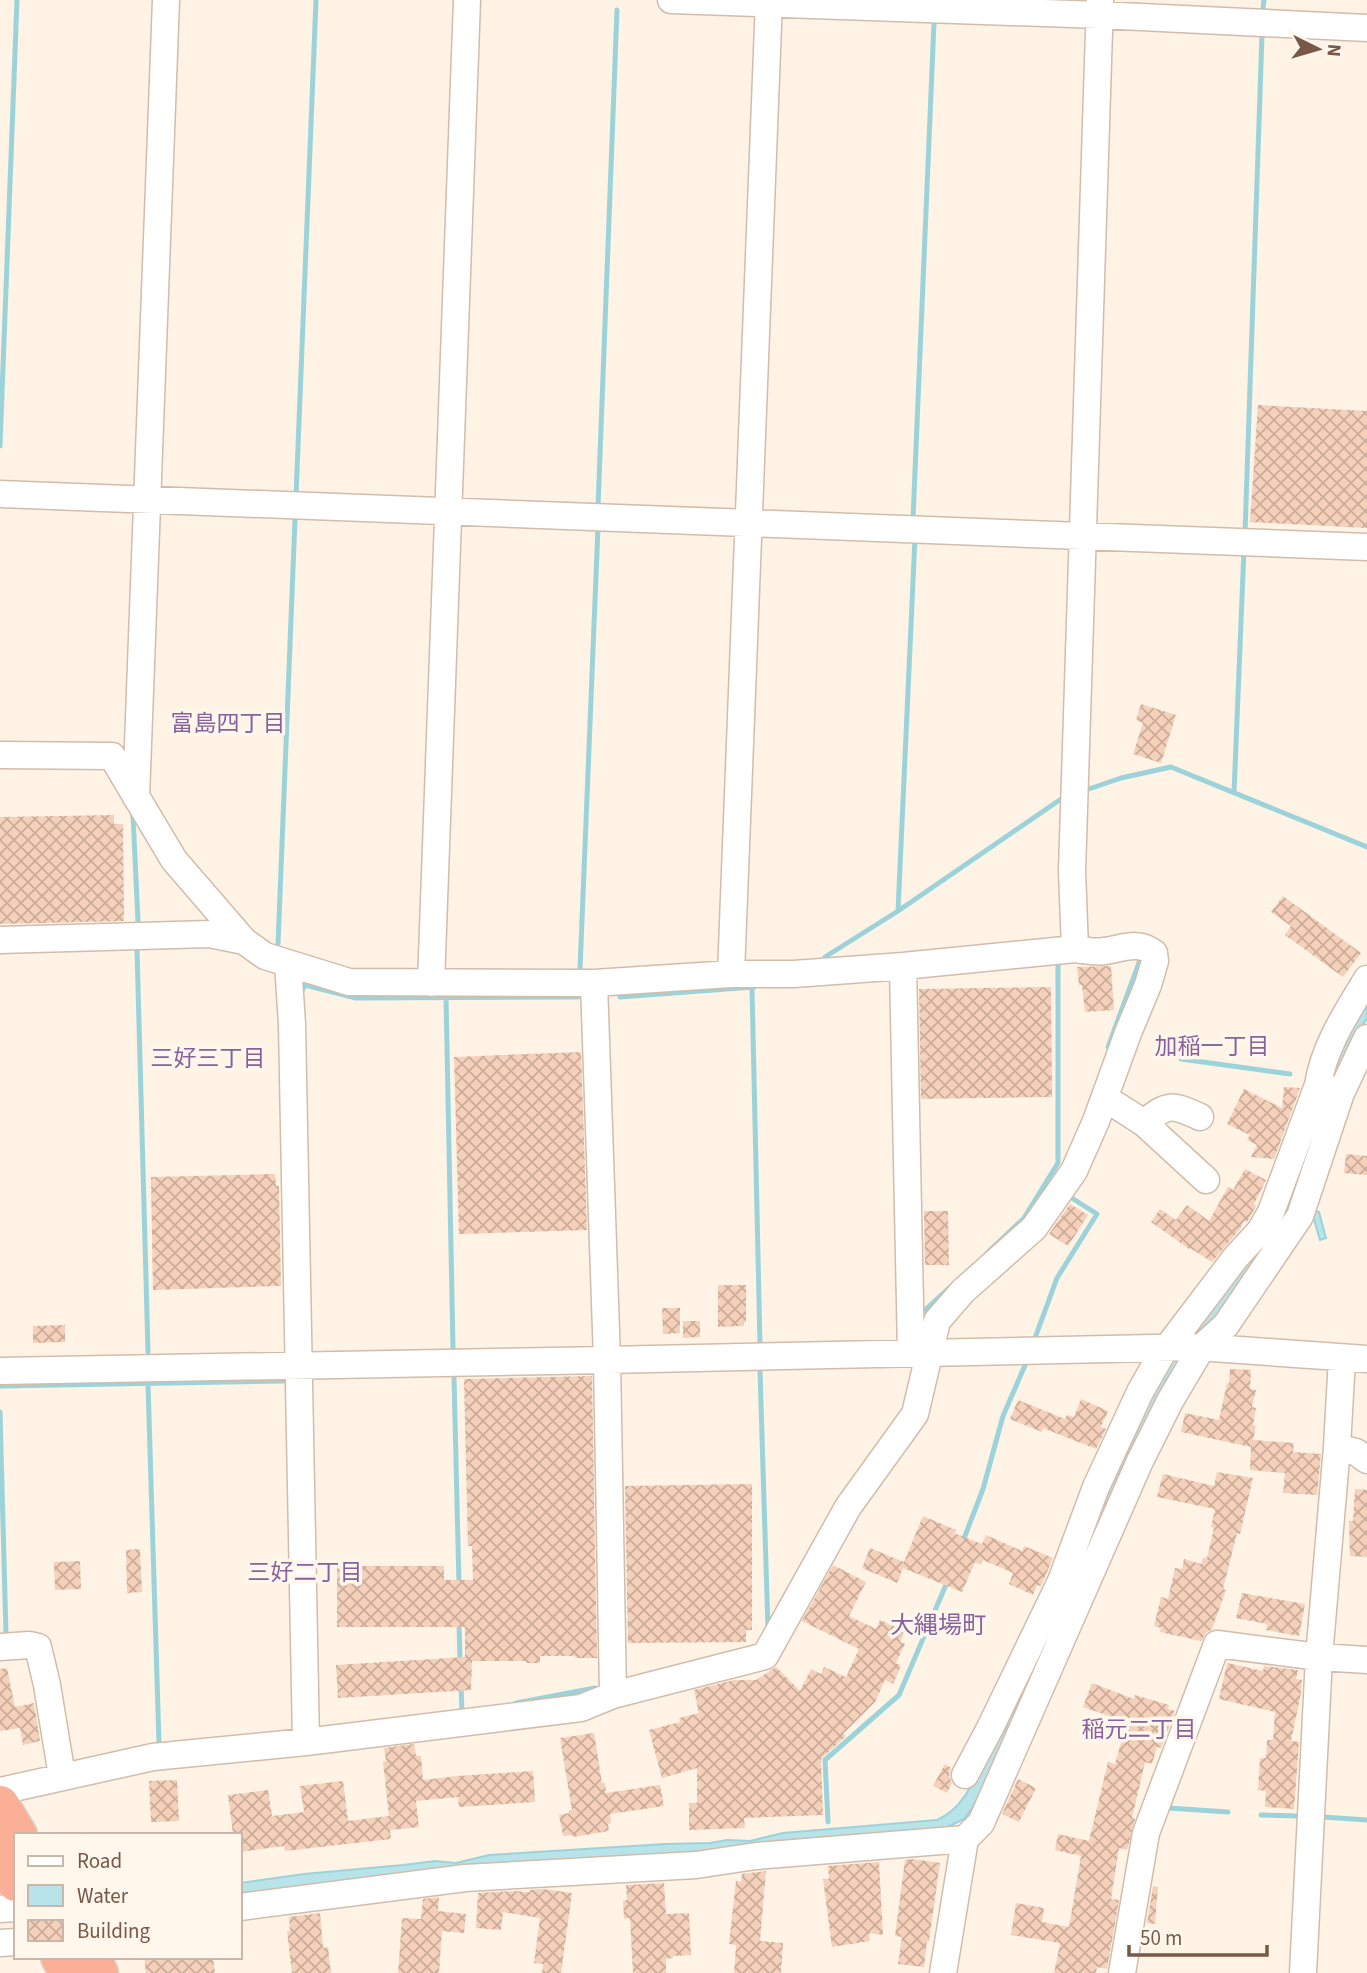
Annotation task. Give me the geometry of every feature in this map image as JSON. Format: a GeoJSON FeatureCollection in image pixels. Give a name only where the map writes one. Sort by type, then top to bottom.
{"type":"FeatureCollection","features":[{"type":"Feature","properties":{"kind":"highway"},"geometry":{"type":"LineString","coordinates":[[0,1805],[17,1833]]}},
{"type":"Feature","properties":{"kind":"highway"},"geometry":{"type":"LineString","coordinates":[[0,1856],[14,1879]]}},
{"type":"Feature","properties":{"kind":"street"},"geometry":{"type":"LineString","coordinates":[[136,797],[166,0]]}},
{"type":"Feature","properties":{"kind":"street"},"geometry":{"type":"LineString","coordinates":[[431,983],[467,0]]}},
{"type":"Feature","properties":{"kind":"street"},"geometry":{"type":"LineString","coordinates":[[671,0],[1100,7],[1367,28]]}},
{"type":"Feature","properties":{"kind":"street"},"geometry":{"type":"LineString","coordinates":[[731,974],[769,2]]}},
{"type":"Feature","properties":{"kind":"street"},"geometry":{"type":"LineString","coordinates":[[1075,949],[1072,871],[1100,7]]}},
{"type":"Feature","properties":{"kind":"street"},"geometry":{"type":"LineString","coordinates":[[0,494],[1367,547]]}},
{"type":"Feature","properties":{"kind":"street"},"geometry":{"type":"LineString","coordinates":[[0,755],[112,756],[174,860],[244,941],[265,956],[349,982],[594,983],[731,974],[794,974],[1075,949],[1103,952],[1125,946],[1147,947],[1154,953],[1149,985],[1074,1171],[1034,1228],[962,1291],[937,1321],[921,1353]]}},
{"type":"Feature","properties":{"kind":"street"},"geometry":{"type":"LineString","coordinates":[[0,940],[209,934],[244,941]]}},
{"type":"Feature","properties":{"kind":"street"},"geometry":{"type":"LineString","coordinates":[[288,964],[292,1037],[306,1742]]}},
{"type":"Feature","properties":{"kind":"street"},"geometry":{"type":"LineString","coordinates":[[0,1791],[153,1757],[306,1742],[581,1708],[613,1696],[765,1656],[848,1507],[915,1413],[921,1353],[903,966]]}},
{"type":"Feature","properties":{"kind":"street"},"geometry":{"type":"LineString","coordinates":[[940,1971],[965,1839],[981,1822],[1140,1461],[1200,1347],[1226,1325],[1302,1210],[1329,1089],[1320,1073],[1339,1026],[1367,979]]}},
{"type":"Feature","properties":{"kind":"street"},"geometry":{"type":"LineString","coordinates":[[594,983],[607,1360],[613,1696]]}},
{"type":"Feature","properties":{"kind":"street"},"geometry":{"type":"LineString","coordinates":[[965,1775],[1055,1593],[1096,1487],[1140,1392],[1167,1348],[1236,1257],[1260,1231],[1329,1089],[1367,1038]]}},
{"type":"Feature","properties":{"kind":"street"},"geometry":{"type":"LineString","coordinates":[[1105,1098],[1143,1123],[1206,1180]]}},
{"type":"Feature","properties":{"kind":"street"},"geometry":{"type":"LineString","coordinates":[[1143,1123],[1167,1107],[1177,1106],[1199,1117]]}},
{"type":"Feature","properties":{"kind":"street"},"geometry":{"type":"LineString","coordinates":[[0,1371],[1200,1347],[1354,1359],[1337,1447],[1319,1657],[1303,1973]]}},
{"type":"Feature","properties":{"kind":"street"},"geometry":{"type":"LineString","coordinates":[[1337,1447],[1356,1452],[1367,1460]]}},
{"type":"Feature","properties":{"kind":"street"},"geometry":{"type":"LineString","coordinates":[[1135,1973],[1122,1973],[1146,1833],[1217,1644],[1319,1657],[1367,1660]]}},
{"type":"Feature","properties":{"kind":"street"},"geometry":{"type":"LineString","coordinates":[[0,1647],[38,1647],[62,1776]]}},
{"type":"Feature","properties":{"kind":"street"},"geometry":{"type":"LineString","coordinates":[[242,1907],[465,1878],[696,1865],[756,1856],[965,1839]]}},
{"type":"Feature","properties":{"kind":"water"},"geometry":{"type":"Polygon","coordinates":[[[1367,994],[1367,1018],[1354,1041],[1295,1203],[1319,1212],[1326,1238],[1320,1240],[1312,1213],[1270,1245],[1212,1321],[1195,1335],[1163,1386],[1124,1464],[1021,1709],[1008,1727],[973,1807],[964,1819],[942,1830],[242,1897],[242,1883],[304,1874],[435,1861],[456,1863],[489,1855],[727,1840],[750,1841],[783,1833],[937,1820],[947,1815],[962,1800],[973,1782],[1140,1409],[1208,1306],[1326,1082],[1367,994]]]}},
{"type":"Feature","properties":{"kind":"building"},"geometry":{"type":"Polygon","coordinates":[[[1258,405],[1367,411],[1367,528],[1250,522],[1258,405]]]}},
{"type":"Feature","properties":{"kind":"building"},"geometry":{"type":"Polygon","coordinates":[[[1141,704],[1176,715],[1161,763],[1133,754],[1143,723],[1136,720],[1141,704]]]}},
{"type":"Feature","properties":{"kind":"building"},"geometry":{"type":"Polygon","coordinates":[[[114,815],[114,824],[123,824],[124,921],[0,924],[0,817],[114,815]]]}},
{"type":"Feature","properties":{"kind":"building"},"geometry":{"type":"Polygon","coordinates":[[[1283,896],[1361,953],[1343,977],[1285,935],[1291,926],[1271,912],[1283,896]]]}},
{"type":"Feature","properties":{"kind":"building"},"geometry":{"type":"Polygon","coordinates":[[[1111,966],[1114,1010],[1085,1012],[1077,967],[1111,966]]]}},
{"type":"Feature","properties":{"kind":"building"},"geometry":{"type":"Polygon","coordinates":[[[1051,987],[1052,1097],[921,1099],[919,989],[1051,987]]]}},
{"type":"Feature","properties":{"kind":"building"},"geometry":{"type":"Polygon","coordinates":[[[581,1052],[587,1230],[459,1234],[454,1057],[581,1052]]]}},
{"type":"Feature","properties":{"kind":"building"},"geometry":{"type":"Polygon","coordinates":[[[1284,1087],[1300,1088],[1274,1159],[1251,1157],[1257,1145],[1247,1140],[1250,1135],[1227,1124],[1244,1089],[1282,1108],[1284,1087]]]}},
{"type":"Feature","properties":{"kind":"building"},"geometry":{"type":"Polygon","coordinates":[[[1346,1154],[1367,1156],[1367,1175],[1344,1173],[1346,1154]]]}},
{"type":"Feature","properties":{"kind":"building"},"geometry":{"type":"Polygon","coordinates":[[[1245,1169],[1266,1180],[1247,1222],[1244,1221],[1212,1262],[1151,1222],[1160,1209],[1176,1220],[1187,1205],[1209,1221],[1228,1187],[1233,1190],[1245,1169]]]}},
{"type":"Feature","properties":{"kind":"building"},"geometry":{"type":"Polygon","coordinates":[[[275,1174],[276,1186],[279,1186],[281,1286],[153,1290],[151,1177],[275,1174]]]}},
{"type":"Feature","properties":{"kind":"building"},"geometry":{"type":"Polygon","coordinates":[[[1070,1204],[1088,1215],[1068,1246],[1049,1234],[1070,1204]]]}},
{"type":"Feature","properties":{"kind":"building"},"geometry":{"type":"Polygon","coordinates":[[[924,1211],[948,1211],[949,1265],[925,1265],[924,1211]]]}},
{"type":"Feature","properties":{"kind":"building"},"geometry":{"type":"Polygon","coordinates":[[[718,1285],[746,1285],[744,1326],[718,1327],[718,1285]]]}},
{"type":"Feature","properties":{"kind":"building"},"geometry":{"type":"Polygon","coordinates":[[[662,1308],[680,1308],[680,1333],[663,1334],[662,1308]]]}},
{"type":"Feature","properties":{"kind":"building"},"geometry":{"type":"Polygon","coordinates":[[[683,1321],[700,1321],[700,1337],[683,1338],[683,1321]]]}},
{"type":"Feature","properties":{"kind":"building"},"geometry":{"type":"Polygon","coordinates":[[[65,1325],[65,1342],[33,1343],[33,1326],[65,1325]]]}},
{"type":"Feature","properties":{"kind":"building"},"geometry":{"type":"Polygon","coordinates":[[[1230,1369],[1251,1370],[1250,1389],[1256,1390],[1252,1407],[1256,1408],[1253,1440],[1294,1443],[1293,1452],[1321,1454],[1317,1495],[1283,1493],[1285,1473],[1250,1470],[1251,1447],[1181,1432],[1185,1413],[1219,1420],[1227,1383],[1229,1384],[1230,1369]]]}},
{"type":"Feature","properties":{"kind":"building"},"geometry":{"type":"Polygon","coordinates":[[[592,1376],[597,1658],[540,1656],[540,1663],[472,1661],[471,1690],[338,1698],[336,1665],[465,1657],[465,1627],[337,1627],[337,1566],[444,1566],[444,1580],[473,1580],[472,1546],[468,1546],[464,1379],[592,1376]]]}},
{"type":"Feature","properties":{"kind":"building"},"geometry":{"type":"Polygon","coordinates":[[[1081,1399],[1108,1411],[1101,1427],[1106,1429],[1096,1449],[1043,1428],[1042,1432],[1010,1419],[1018,1400],[1065,1419],[1067,1415],[1074,1417],[1081,1399]]]}},
{"type":"Feature","properties":{"kind":"building"},"geometry":{"type":"Polygon","coordinates":[[[1217,1472],[1253,1478],[1223,1589],[1226,1590],[1212,1629],[1201,1641],[1160,1632],[1161,1628],[1154,1626],[1161,1597],[1168,1599],[1175,1568],[1182,1569],[1184,1559],[1201,1564],[1203,1558],[1207,1558],[1215,1509],[1157,1497],[1163,1474],[1214,1486],[1217,1472]]]}},
{"type":"Feature","properties":{"kind":"building"},"geometry":{"type":"Polygon","coordinates":[[[752,1484],[752,1630],[746,1630],[746,1642],[628,1643],[625,1486],[752,1484]]]}},
{"type":"Feature","properties":{"kind":"building"},"geometry":{"type":"Polygon","coordinates":[[[1355,1489],[1367,1490],[1367,1557],[1350,1556],[1349,1521],[1353,1521],[1355,1489]]]}},
{"type":"Feature","properties":{"kind":"building"},"geometry":{"type":"Polygon","coordinates":[[[923,1516],[982,1544],[986,1535],[1022,1551],[1024,1546],[1053,1558],[1041,1586],[1037,1585],[1033,1595],[1009,1584],[1013,1573],[983,1560],[981,1565],[975,1562],[962,1592],[903,1568],[897,1583],[862,1568],[870,1548],[904,1562],[923,1516]]]}},
{"type":"Feature","properties":{"kind":"building"},"geometry":{"type":"Polygon","coordinates":[[[140,1549],[142,1592],[127,1593],[126,1550],[140,1549]]]}},
{"type":"Feature","properties":{"kind":"building"},"geometry":{"type":"Polygon","coordinates":[[[80,1561],[81,1589],[55,1590],[54,1562],[80,1561]]]}},
{"type":"Feature","properties":{"kind":"building"},"geometry":{"type":"Polygon","coordinates":[[[833,1565],[866,1582],[849,1616],[876,1629],[880,1620],[905,1631],[900,1642],[905,1644],[896,1663],[901,1666],[893,1684],[885,1680],[875,1702],[843,1734],[846,1736],[821,1759],[823,1815],[744,1818],[745,1828],[689,1830],[689,1803],[697,1803],[697,1768],[662,1778],[649,1730],[680,1722],[679,1718],[699,1713],[694,1690],[734,1680],[756,1680],[776,1667],[800,1691],[811,1669],[821,1674],[824,1667],[846,1677],[859,1649],[802,1621],[833,1565]]]}},
{"type":"Feature","properties":{"kind":"building"},"geometry":{"type":"Polygon","coordinates":[[[1242,1593],[1305,1604],[1299,1636],[1266,1630],[1267,1624],[1236,1618],[1242,1593]]]}},
{"type":"Feature","properties":{"kind":"building"},"geometry":{"type":"Polygon","coordinates":[[[1227,1663],[1263,1671],[1264,1666],[1298,1670],[1296,1679],[1302,1680],[1301,1693],[1291,1741],[1299,1742],[1294,1809],[1265,1807],[1266,1791],[1258,1790],[1260,1758],[1266,1758],[1267,1740],[1273,1740],[1275,1712],[1219,1699],[1227,1663]]]}},
{"type":"Feature","properties":{"kind":"building"},"geometry":{"type":"Polygon","coordinates":[[[7,1668],[15,1707],[34,1703],[40,1741],[23,1745],[20,1728],[0,1731],[0,1669],[7,1668]]]}},
{"type":"Feature","properties":{"kind":"building"},"geometry":{"type":"Polygon","coordinates":[[[1092,1683],[1134,1699],[1135,1695],[1169,1705],[1168,1709],[1175,1711],[1161,1748],[1157,1747],[1152,1764],[1145,1762],[1127,1850],[1119,1848],[1111,1899],[1119,1900],[1107,1969],[1097,1967],[1096,1973],[1054,1973],[1060,1943],[1011,1935],[1016,1903],[1044,1908],[1042,1922],[1069,1927],[1081,1856],[1055,1850],[1058,1834],[1089,1841],[1108,1762],[1115,1764],[1127,1722],[1083,1707],[1092,1683]]]}},
{"type":"Feature","properties":{"kind":"building"},"geometry":{"type":"Polygon","coordinates":[[[594,1733],[606,1793],[660,1785],[664,1806],[610,1814],[609,1831],[563,1836],[559,1815],[572,1810],[560,1738],[594,1733]]]}},
{"type":"Feature","properties":{"kind":"building"},"geometry":{"type":"Polygon","coordinates":[[[414,1744],[416,1756],[421,1756],[423,1780],[533,1771],[535,1802],[459,1807],[458,1797],[416,1801],[419,1827],[390,1830],[391,1839],[285,1851],[284,1846],[242,1852],[242,1833],[233,1833],[228,1795],[268,1790],[272,1816],[304,1812],[300,1786],[343,1781],[348,1821],[389,1816],[384,1748],[414,1744]]]}},
{"type":"Feature","properties":{"kind":"building"},"geometry":{"type":"Polygon","coordinates":[[[945,1764],[951,1768],[949,1776],[952,1783],[947,1793],[933,1786],[945,1764]]]}},
{"type":"Feature","properties":{"kind":"building"},"geometry":{"type":"Polygon","coordinates":[[[1018,1779],[1036,1788],[1019,1822],[1002,1814],[1018,1779]]]}},
{"type":"Feature","properties":{"kind":"building"},"geometry":{"type":"Polygon","coordinates":[[[177,1780],[179,1821],[151,1822],[149,1781],[177,1780]]]}},
{"type":"Feature","properties":{"kind":"building"},"geometry":{"type":"Polygon","coordinates":[[[905,1860],[940,1863],[924,1967],[898,1964],[902,1937],[895,1936],[905,1860]]]}},
{"type":"Feature","properties":{"kind":"building"},"geometry":{"type":"Polygon","coordinates":[[[879,1862],[883,1935],[869,1933],[870,1941],[832,1947],[823,1879],[829,1879],[828,1866],[879,1862]]]}},
{"type":"Feature","properties":{"kind":"building"},"geometry":{"type":"Polygon","coordinates":[[[766,1871],[760,1941],[783,1943],[781,1973],[734,1973],[736,1945],[729,1944],[736,1881],[741,1882],[742,1874],[766,1871]]]}},
{"type":"Feature","properties":{"kind":"building"},"geometry":{"type":"Polygon","coordinates":[[[664,1883],[666,1914],[689,1913],[691,1955],[666,1959],[666,1973],[633,1973],[630,1918],[624,1919],[626,1885],[664,1883]]]}},
{"type":"Feature","properties":{"kind":"building"},"geometry":{"type":"Polygon","coordinates":[[[1153,1886],[1158,1887],[1155,1924],[1147,1923],[1153,1886]]]}},
{"type":"Feature","properties":{"kind":"building"},"geometry":{"type":"Polygon","coordinates":[[[543,1889],[572,1893],[561,1973],[542,1973],[543,1964],[534,1963],[540,1918],[503,1912],[501,1930],[476,1928],[478,1893],[530,1892],[543,1889]]]}},
{"type":"Feature","properties":{"kind":"building"},"geometry":{"type":"Polygon","coordinates":[[[439,1897],[438,1911],[466,1914],[464,1933],[442,1931],[439,1973],[398,1973],[402,1918],[421,1919],[423,1899],[439,1897]]]}},
{"type":"Feature","properties":{"kind":"building"},"geometry":{"type":"Polygon","coordinates":[[[320,1913],[323,1948],[328,1947],[331,1973],[292,1973],[287,1931],[290,1931],[289,1917],[320,1913]]]}},
{"type":"Feature","properties":{"kind":"building"},"geometry":{"type":"Polygon","coordinates":[[[144,1959],[213,1959],[215,1973],[146,1973],[144,1959]]]}},
{"type":"Feature","properties":{"kind":"waterway"},"geometry":{"type":"LineString","coordinates":[[0,446],[17,0]]}},
{"type":"Feature","properties":{"kind":"waterway"},"geometry":{"type":"LineString","coordinates":[[296,496],[316,0]]}},
{"type":"Feature","properties":{"kind":"waterway"},"geometry":{"type":"LineString","coordinates":[[1263,9],[1264,0]]}},
{"type":"Feature","properties":{"kind":"waterway"},"geometry":{"type":"LineString","coordinates":[[598,507],[617,10]]}},
{"type":"Feature","properties":{"kind":"waterway"},"geometry":{"type":"LineString","coordinates":[[913,519],[934,22]]}},
{"type":"Feature","properties":{"kind":"waterway"},"geometry":{"type":"LineString","coordinates":[[1245,533],[1262,35]]}},
{"type":"Feature","properties":{"kind":"waterway"},"geometry":{"type":"LineString","coordinates":[[278,944],[295,519]]}},
{"type":"Feature","properties":{"kind":"waterway"},"geometry":{"type":"LineString","coordinates":[[580,969],[598,527]]}},
{"type":"Feature","properties":{"kind":"waterway"},"geometry":{"type":"LineString","coordinates":[[898,911],[915,537]]}},
{"type":"Feature","properties":{"kind":"waterway"},"geometry":{"type":"LineString","coordinates":[[1234,793],[1244,549]]}},
{"type":"Feature","properties":{"kind":"waterway"},"geometry":{"type":"LineString","coordinates":[[1083,791],[1121,778],[1171,767],[1367,847]]}},
{"type":"Feature","properties":{"kind":"waterway"},"geometry":{"type":"LineString","coordinates":[[825,957],[898,911],[1061,799]]}},
{"type":"Feature","properties":{"kind":"waterway"},"geometry":{"type":"LineString","coordinates":[[133,816],[138,921]]}},
{"type":"Feature","properties":{"kind":"waterway"},"geometry":{"type":"LineString","coordinates":[[137,950],[148,1352]]}},
{"type":"Feature","properties":{"kind":"waterway"},"geometry":{"type":"LineString","coordinates":[[1108,1047],[1140,960],[1137,956]]}},
{"type":"Feature","properties":{"kind":"waterway"},"geometry":{"type":"LineString","coordinates":[[987,1253],[1024,1218],[1058,1163],[1058,963]]}},
{"type":"Feature","properties":{"kind":"waterway"},"geometry":{"type":"LineString","coordinates":[[301,993],[305,985],[356,998],[578,997]]}},
{"type":"Feature","properties":{"kind":"waterway"},"geometry":{"type":"LineString","coordinates":[[620,997],[754,987]]}},
{"type":"Feature","properties":{"kind":"waterway"},"geometry":{"type":"LineString","coordinates":[[752,988],[760,1345]]}},
{"type":"Feature","properties":{"kind":"waterway"},"geometry":{"type":"LineString","coordinates":[[446,998],[453,1349]]}},
{"type":"Feature","properties":{"kind":"waterway"},"geometry":{"type":"LineString","coordinates":[[1181,1059],[1290,1074]]}},
{"type":"Feature","properties":{"kind":"waterway"},"geometry":{"type":"LineString","coordinates":[[1035,1338],[1057,1278],[1097,1214],[1067,1195]]}},
{"type":"Feature","properties":{"kind":"waterway"},"geometry":{"type":"LineString","coordinates":[[924,1324],[925,1310],[949,1288]]}},
{"type":"Feature","properties":{"kind":"waterway"},"geometry":{"type":"LineString","coordinates":[[963,1541],[983,1489],[1003,1416],[1026,1363]]}},
{"type":"Feature","properties":{"kind":"waterway"},"geometry":{"type":"LineString","coordinates":[[760,1371],[768,1630]]}},
{"type":"Feature","properties":{"kind":"waterway"},"geometry":{"type":"LineString","coordinates":[[454,1378],[459,1585]]}},
{"type":"Feature","properties":{"kind":"waterway"},"geometry":{"type":"LineString","coordinates":[[0,1386],[283,1381]]}},
{"type":"Feature","properties":{"kind":"waterway"},"geometry":{"type":"LineString","coordinates":[[148,1384],[159,1744]]}},
{"type":"Feature","properties":{"kind":"waterway"},"geometry":{"type":"LineString","coordinates":[[0,1412],[8,1638]]}},
{"type":"Feature","properties":{"kind":"waterway"},"geometry":{"type":"LineString","coordinates":[[828,1822],[825,1760],[899,1695],[948,1580]]}},
{"type":"Feature","properties":{"kind":"waterway"},"geometry":{"type":"LineString","coordinates":[[459,1622],[460,1662]]}},
{"type":"Feature","properties":{"kind":"waterway"},"geometry":{"type":"LineString","coordinates":[[461,1685],[462,1714]]}},
{"type":"Feature","properties":{"kind":"waterway"},"geometry":{"type":"LineString","coordinates":[[516,1703],[595,1688]]}},
{"type":"Feature","properties":{"kind":"waterway"},"geometry":{"type":"LineString","coordinates":[[1168,1808],[1228,1812]]}},
{"type":"Feature","properties":{"kind":"waterway"},"geometry":{"type":"LineString","coordinates":[[1261,1815],[1300,1816]]}},
{"type":"Feature","properties":{"kind":"waterway"},"geometry":{"type":"LineString","coordinates":[[1323,1817],[1367,1820]]}},
{"type":"Feature","properties":{"kind":"district","name":"富島四丁目"},"geometry":{"type":"Point","coordinates":[228,723]}},
{"type":"Feature","properties":{"kind":"district","name":"加稲一丁目"},"geometry":{"type":"Point","coordinates":[1212,1046]}},
{"type":"Feature","properties":{"kind":"district","name":"三好三丁目"},"geometry":{"type":"Point","coordinates":[208,1058]}},
{"type":"Feature","properties":{"kind":"district","name":"三好二丁目"},"geometry":{"type":"Point","coordinates":[305,1572]}},
{"type":"Feature","properties":{"kind":"district","name":"大縄場町"},"geometry":{"type":"Point","coordinates":[938,1625]}},
{"type":"Feature","properties":{"kind":"district","name":"稲元二丁目"},"geometry":{"type":"Point","coordinates":[1139,1729]}}]}
